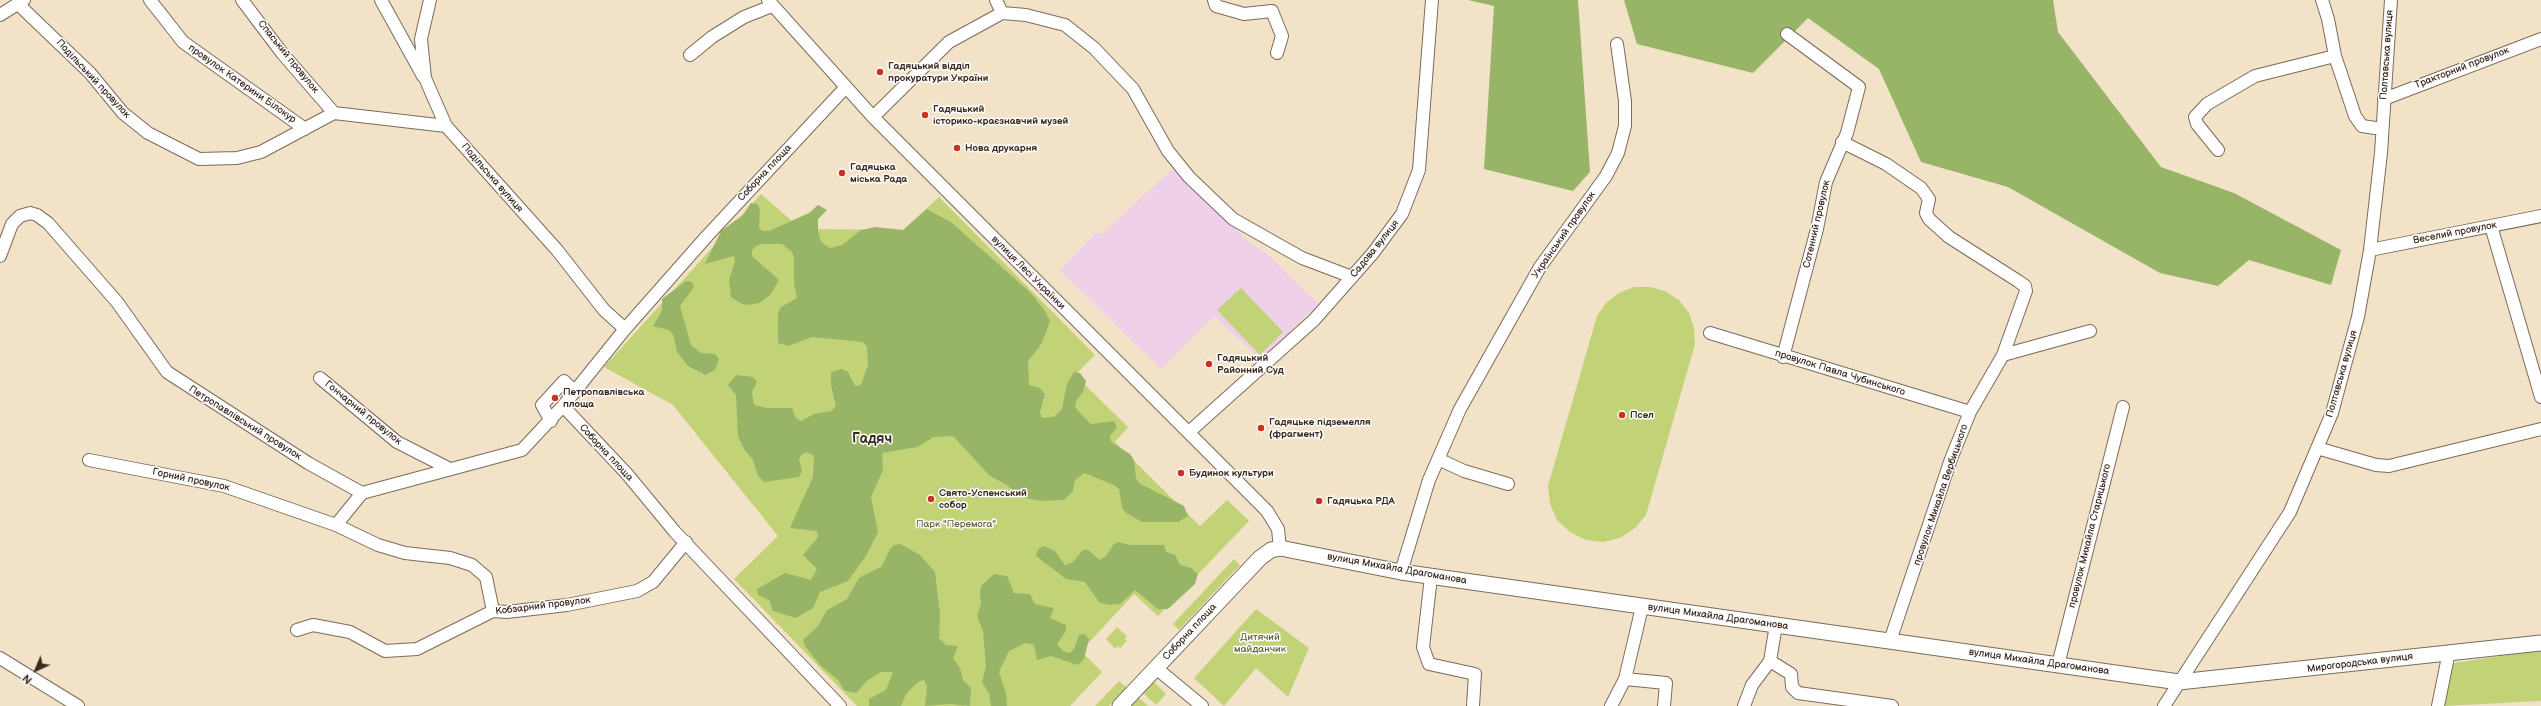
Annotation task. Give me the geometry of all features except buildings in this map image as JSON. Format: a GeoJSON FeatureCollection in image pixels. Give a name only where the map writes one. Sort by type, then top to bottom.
{"type":"FeatureCollection","features":[{"type":"Feature","properties":{"kind":"street","name":"провулок Катерини Білокур"},"geometry":{"type":"LineString","coordinates":[[150,0],[182,42],[305,129]]}},
{"type":"Feature","properties":{"kind":"street","name":"Спаський провулок"},"geometry":{"type":"LineString","coordinates":[[242,0],[282,53],[334,113]]}},
{"type":"Feature","properties":{"kind":"street"},"geometry":{"type":"LineString","coordinates":[[381,0],[425,78]]}},
{"type":"Feature","properties":{"kind":"street","name":"Подільська вулиця"},"geometry":{"type":"LineString","coordinates":[[430,0],[421,39],[425,78],[446,126],[557,250],[604,310],[625,329]]}},
{"type":"Feature","properties":{"kind":"street"},"geometry":{"type":"LineString","coordinates":[[996,0],[1002,13]]}},
{"type":"Feature","properties":{"kind":"street"},"geometry":{"type":"LineString","coordinates":[[1214,0],[1216,6],[1244,14],[1272,11],[1282,36],[1277,53]]}},
{"type":"Feature","properties":{"kind":"street","name":"Садова вулиця"},"geometry":{"type":"LineString","coordinates":[[1189,432],[1314,320],[1373,253],[1402,214],[1419,170],[1432,0]]}},
{"type":"Feature","properties":{"kind":"street"},"geometry":{"type":"LineString","coordinates":[[2322,0],[2328,18],[2335,56],[2355,116],[2362,126],[2382,129]]}},
{"type":"Feature","properties":{"kind":"street","name":"Полтавська вулиця"},"geometry":{"type":"LineString","coordinates":[[2164,706],[2290,512],[2332,413],[2358,317],[2370,250],[2382,129],[2391,0]]}},
{"type":"Feature","properties":{"kind":"street","name":"Подільський провулок"},"geometry":{"type":"LineString","coordinates":[[22,2],[90,73],[123,113],[148,133],[199,159],[237,158],[261,152],[334,113]]}},
{"type":"Feature","properties":{"kind":"street"},"geometry":{"type":"LineString","coordinates":[[0,15],[22,2]]}},
{"type":"Feature","properties":{"kind":"street"},"geometry":{"type":"LineString","coordinates":[[690,55],[712,37],[770,3]]}},
{"type":"Feature","properties":{"kind":"street","name":"вулиця Лесі Українки"},"geometry":{"type":"LineString","coordinates":[[770,3],[815,51],[845,88],[873,117],[1267,511],[1278,529],[1280,548]]}},
{"type":"Feature","properties":{"kind":"street"},"geometry":{"type":"LineString","coordinates":[[873,117],[949,42],[1002,13],[1026,15],[1065,25],[1094,48],[1132,89],[1168,151],[1189,177],[1233,219],[1302,258],[1352,277]]}},
{"type":"Feature","properties":{"kind":"street","name":"Сотенний провулок"},"geometry":{"type":"LineString","coordinates":[[1783,357],[1817,229],[1826,182],[1842,142],[1859,87],[1787,34]]}},
{"type":"Feature","properties":{"kind":"street","name":"Тракторний провулок"},"geometry":{"type":"LineString","coordinates":[[2384,99],[2541,38]]}},
{"type":"Feature","properties":{"kind":"street","name":"Український провулок"},"geometry":{"type":"LineString","coordinates":[[1401,572],[1428,480],[1460,409],[1540,267],[1606,176],[1618,153],[1625,126],[1625,101],[1617,44]]}},
{"type":"Feature","properties":{"kind":"street"},"geometry":{"type":"LineString","coordinates":[[2218,150],[2197,124],[2195,117],[2207,104],[2255,76],[2335,56]]}},
{"type":"Feature","properties":{"kind":"street","name":"Соборна площа"},"geometry":{"type":"LineString","coordinates":[[840,706],[686,542],[627,474],[563,406],[625,329],[707,236],[845,88]]}},
{"type":"Feature","properties":{"kind":"street"},"geometry":{"type":"LineString","coordinates":[[334,113],[446,126]]}},
{"type":"Feature","properties":{"kind":"street","name":"провулок Михайла Вербицького"},"geometry":{"type":"LineString","coordinates":[[1842,142],[1886,164],[1921,188],[1929,198],[1926,214],[1934,224],[1949,238],[2025,286],[2026,291],[2003,355],[1970,412],[1951,459],[1890,641]]}},
{"type":"Feature","properties":{"kind":"street","name":"Петропавлівський провулок"},"geometry":{"type":"LineString","coordinates":[[0,256],[12,224],[20,216],[30,213],[37,215],[48,223],[117,302],[167,372],[308,463],[362,493]]}},
{"type":"Feature","properties":{"kind":"street","name":"Веселий провулок"},"geometry":{"type":"LineString","coordinates":[[2370,250],[2541,216]]}},
{"type":"Feature","properties":{"kind":"street"},"geometry":{"type":"LineString","coordinates":[[2491,226],[2541,396]]}},
{"type":"Feature","properties":{"kind":"street"},"geometry":{"type":"LineString","coordinates":[[2003,355],[2090,331]]}},
{"type":"Feature","properties":{"kind":"street","name":"провулок Павла Чубинського"},"geometry":{"type":"LineString","coordinates":[[1710,333],[1783,357],[1970,412]]}},
{"type":"Feature","properties":{"kind":"street","name":"Гончарний провулок"},"geometry":{"type":"LineString","coordinates":[[320,378],[397,442],[448,468]]}},
{"type":"Feature","properties":{"kind":"street"},"geometry":{"type":"LineString","coordinates":[[551,421],[542,405],[564,381],[575,392]]}},
{"type":"Feature","properties":{"kind":"street"},"geometry":{"type":"LineString","coordinates":[[336,525],[362,493],[448,468],[522,450],[551,421],[563,406]]}},
{"type":"Feature","properties":{"kind":"street","name":"провулок Михайла Старицького"},"geometry":{"type":"LineString","coordinates":[[2058,665],[2123,407]]}},
{"type":"Feature","properties":{"kind":"street"},"geometry":{"type":"LineString","coordinates":[[2317,448],[2389,466],[2541,429]]}},
{"type":"Feature","properties":{"kind":"street"},"geometry":{"type":"LineString","coordinates":[[1438,459],[1464,471],[1508,484]]}},
{"type":"Feature","properties":{"kind":"street","name":"Горний провулок"},"geometry":{"type":"LineString","coordinates":[[89,460],[224,486],[336,525],[378,545],[405,553],[450,558],[472,565],[486,577],[493,612]]}},
{"type":"Feature","properties":{"kind":"street","name":"Кобзарний провулок"},"geometry":{"type":"LineString","coordinates":[[297,630],[313,624],[350,632],[385,651],[417,649],[493,612],[507,612],[567,605],[637,591],[653,582],[686,542]]}},
{"type":"Feature","properties":{"kind":"street","name":"Соборна площа"},"geometry":{"type":"LineString","coordinates":[[1120,706],[1260,558],[1271,550],[1280,548]]}},
{"type":"Feature","properties":{"kind":"street","name":"вулиця Михайла Драгоманова"},"geometry":{"type":"LineString","coordinates":[[1280,548],[1401,572],[2179,682]]}},
{"type":"Feature","properties":{"kind":"street"},"geometry":{"type":"LineString","coordinates":[[1431,576],[1423,647],[1429,664],[1474,674],[1473,706]]}},
{"type":"Feature","properties":{"kind":"street"},"geometry":{"type":"LineString","coordinates":[[1611,706],[1625,679],[1642,607]]}},
{"type":"Feature","properties":{"kind":"street"},"geometry":{"type":"LineString","coordinates":[[1744,706],[1752,685],[1770,661],[1776,625]]}},
{"type":"Feature","properties":{"kind":"street","name":"Мирогородська вулиця"},"geometry":{"type":"LineString","coordinates":[[2179,682],[2541,642]]}},
{"type":"Feature","properties":{"kind":"street"},"geometry":{"type":"LineString","coordinates":[[2438,706],[2449,652]]}},
{"type":"Feature","properties":{"kind":"street"},"geometry":{"type":"LineString","coordinates":[[0,658],[78,706]]}},
{"type":"Feature","properties":{"kind":"street"},"geometry":{"type":"LineString","coordinates":[[1770,661],[1791,674],[1792,686],[1798,693],[1892,706]]}},
{"type":"Feature","properties":{"kind":"street"},"geometry":{"type":"LineString","coordinates":[[1156,668],[1202,706]]}},
{"type":"Feature","properties":{"kind":"street"},"geometry":{"type":"LineString","coordinates":[[1625,679],[1666,683],[1664,706]]}},
{"type":"Feature","properties":{"kind":"shaded area"},"geometry":{"type":"Polygon","coordinates":[[[1171,170],[1180,170],[1251,244],[1265,252],[1319,304],[1260,359],[1214,316],[1161,369],[1060,270],[1097,232],[1102,234],[1171,170]]]}},
{"type":"Feature","properties":{"kind":"green space"},"geometry":{"type":"Polygon","coordinates":[[[1468,0],[1578,0],[1590,172],[1573,191],[1484,169],[1494,6],[1468,0]]]}},
{"type":"Feature","properties":{"kind":"green space"},"geometry":{"type":"Polygon","coordinates":[[[1624,0],[2053,0],[2058,32],[2161,167],[2234,193],[2341,250],[2331,285],[2249,260],[2218,286],[2160,273],[2008,187],[1921,162],[1879,69],[1808,18],[1753,73],[1637,44],[1624,0]]]}},
{"type":"Feature","properties":{"kind":"green space","name":"Парк \"Перемога\""},"geometry":{"type":"Polygon","coordinates":[[[761,194],[801,229],[903,230],[939,197],[1095,355],[1075,375],[1128,427],[1115,442],[1200,526],[1227,500],[1249,521],[1158,616],[1134,594],[1081,651],[1102,672],[1070,706],[857,706],[734,579],[778,536],[673,405],[604,367],[761,194]]]}},
{"type":"Feature","properties":{"kind":"green space"},"geometry":{"type":"Polygon","coordinates":[[[751,203],[757,204],[760,209],[759,228],[763,231],[769,231],[809,213],[818,205],[827,210],[818,219],[818,231],[821,242],[830,248],[842,245],[861,230],[876,227],[903,230],[927,209],[952,223],[1031,293],[1045,311],[1050,321],[1042,343],[1028,361],[1029,385],[1040,388],[1045,394],[1040,412],[1042,418],[1054,417],[1062,409],[1067,384],[1074,372],[1080,373],[1086,381],[1083,392],[1076,401],[1075,407],[1091,424],[1114,421],[1117,427],[1110,436],[1111,442],[1130,454],[1134,460],[1136,478],[1139,483],[1184,506],[1188,516],[1178,522],[1142,522],[1126,513],[1122,508],[1119,489],[1114,485],[1084,473],[1075,480],[1073,491],[1064,500],[1040,501],[1020,497],[1007,485],[990,476],[953,436],[934,437],[917,447],[882,453],[883,470],[871,497],[878,532],[866,556],[848,581],[820,592],[813,608],[796,618],[773,611],[769,600],[758,595],[757,589],[785,573],[811,580],[817,569],[803,555],[818,537],[817,531],[790,528],[813,477],[814,456],[807,452],[802,454],[799,459],[802,471],[799,477],[764,482],[758,476],[753,460],[744,449],[738,436],[736,395],[728,385],[736,375],[753,377],[757,382],[752,392],[754,405],[767,408],[792,408],[796,418],[801,421],[814,414],[831,411],[836,406],[831,385],[831,372],[842,369],[848,372],[855,386],[861,385],[868,365],[867,347],[863,342],[812,337],[788,346],[778,343],[778,313],[781,307],[797,298],[794,284],[794,257],[792,252],[782,244],[763,244],[756,246],[752,250],[752,256],[779,280],[770,295],[759,303],[748,305],[742,304],[731,297],[729,280],[735,261],[734,256],[705,264],[721,231],[743,215],[751,203]]]}},
{"type":"Feature","properties":{"kind":"green space"},"geometry":{"type":"Polygon","coordinates":[[[686,281],[692,282],[694,287],[680,306],[691,345],[701,353],[715,354],[719,359],[715,370],[705,375],[688,366],[677,352],[673,334],[669,330],[653,326],[662,311],[662,299],[686,281]]]}},
{"type":"Feature","properties":{"kind":"green space","name":"Псел"},"geometry":{"type":"Polygon","coordinates":[[[1634,287],[1650,287],[1665,291],[1679,300],[1689,313],[1694,328],[1695,344],[1646,515],[1635,528],[1620,538],[1603,542],[1586,540],[1570,532],[1557,520],[1550,504],[1548,486],[1597,316],[1606,303],[1619,293],[1634,287]]]}},
{"type":"Feature","properties":{"kind":"green space"},"geometry":{"type":"Polygon","coordinates":[[[1241,288],[1283,332],[1260,355],[1217,310],[1241,288]]]}},
{"type":"Feature","properties":{"kind":"green space"},"geometry":{"type":"Polygon","coordinates":[[[1118,542],[1130,545],[1164,545],[1166,552],[1175,555],[1180,565],[1191,568],[1198,574],[1195,584],[1168,609],[1158,609],[1135,590],[1120,604],[1108,605],[1099,602],[1085,582],[1066,579],[1036,556],[1038,549],[1044,546],[1055,551],[1065,565],[1073,562],[1083,550],[1088,550],[1100,560],[1106,556],[1114,544],[1118,542]]]}},
{"type":"Feature","properties":{"kind":"green space"},"geometry":{"type":"Polygon","coordinates":[[[900,544],[920,555],[935,572],[940,615],[939,638],[946,645],[958,646],[953,658],[960,668],[963,680],[971,688],[970,706],[950,704],[925,706],[927,686],[924,680],[918,682],[906,694],[901,706],[869,706],[869,699],[886,690],[893,672],[881,672],[868,680],[856,693],[850,692],[844,690],[838,680],[820,665],[805,646],[803,640],[818,626],[827,610],[847,599],[859,578],[882,566],[890,549],[894,545],[900,544]]]}},
{"type":"Feature","properties":{"kind":"green space"},"geometry":{"type":"Polygon","coordinates":[[[1234,559],[1240,565],[1179,630],[1173,624],[1234,559]]]}},
{"type":"Feature","properties":{"kind":"green space"},"geometry":{"type":"Polygon","coordinates":[[[994,574],[1007,576],[1014,593],[1030,594],[1035,604],[1054,608],[1050,618],[1066,625],[1066,631],[1057,644],[1063,651],[1070,653],[1074,649],[1079,635],[1085,634],[1089,639],[1084,659],[1078,665],[1051,656],[1037,660],[1034,645],[1032,644],[1025,643],[1009,651],[999,672],[1006,693],[1007,706],[991,706],[989,694],[982,682],[986,667],[983,631],[977,616],[981,604],[981,586],[994,574]]]}},
{"type":"Feature","properties":{"kind":"green space","name":"Дитячий майданчик"},"geometry":{"type":"Polygon","coordinates":[[[1256,609],[1309,648],[1288,697],[1256,668],[1224,706],[1194,678],[1256,609]]]}},
{"type":"Feature","properties":{"kind":"green space"},"geometry":{"type":"Polygon","coordinates":[[[1117,627],[1127,636],[1125,639],[1127,641],[1120,648],[1118,646],[1115,649],[1106,639],[1117,627]]]}},
{"type":"Feature","properties":{"kind":"green space"},"geometry":{"type":"Polygon","coordinates":[[[2541,650],[2541,701],[2444,706],[2450,667],[2454,663],[2541,650]]]}},
{"type":"Feature","properties":{"kind":"green space"},"geometry":{"type":"Polygon","coordinates":[[[1119,681],[1127,688],[1109,706],[1095,706],[1119,681]]]}},
{"type":"Feature","properties":{"kind":"green space"},"geometry":{"type":"Polygon","coordinates":[[[1154,682],[1166,694],[1156,705],[1143,693],[1154,682]]]}},
{"type":"Feature","properties":{"kind":"green space"},"geometry":{"type":"Polygon","coordinates":[[[1139,698],[1148,706],[1131,706],[1139,698]]]}},
{"type":"Feature","properties":{"kind":"place","name":"Гадяцький відділ прокуратури України"},"geometry":{"type":"Point","coordinates":[880,72]}},
{"type":"Feature","properties":{"kind":"place","name":"Гадяцький історико-краєзнавчий музей"},"geometry":{"type":"Point","coordinates":[925,115]}},
{"type":"Feature","properties":{"kind":"place","name":"Нова друкарня"},"geometry":{"type":"Point","coordinates":[957,148]}},
{"type":"Feature","properties":{"kind":"place","name":"Гадяцька міська Рада"},"geometry":{"type":"Point","coordinates":[842,173]}},
{"type":"Feature","properties":{"kind":"place","name":"Гадяцький Районний Суд"},"geometry":{"type":"Point","coordinates":[1209,364]}},
{"type":"Feature","properties":{"kind":"place","name":"Петропавлівська площа"},"geometry":{"type":"Point","coordinates":[555,398]}},
{"type":"Feature","properties":{"kind":"place","name":"Псел"},"geometry":{"type":"Point","coordinates":[1622,415]}},
{"type":"Feature","properties":{"kind":"place","name":"Гадяцьке підземелля (фрагмент)"},"geometry":{"type":"Point","coordinates":[1261,428]}},
{"type":"Feature","properties":{"kind":"place","name":"Будинок культури"},"geometry":{"type":"Point","coordinates":[1181,473]}},
{"type":"Feature","properties":{"kind":"place","name":"Свято-Успенський собор"},"geometry":{"type":"Point","coordinates":[931,499]}},
{"type":"Feature","properties":{"kind":"place","name":"Гадяцька РДА"},"geometry":{"type":"Point","coordinates":[1319,501]}},
{"type":"Feature","properties":{"kind":"district","name":"Гадяч"},"geometry":{"type":"Point","coordinates":[872,439]}}]}
